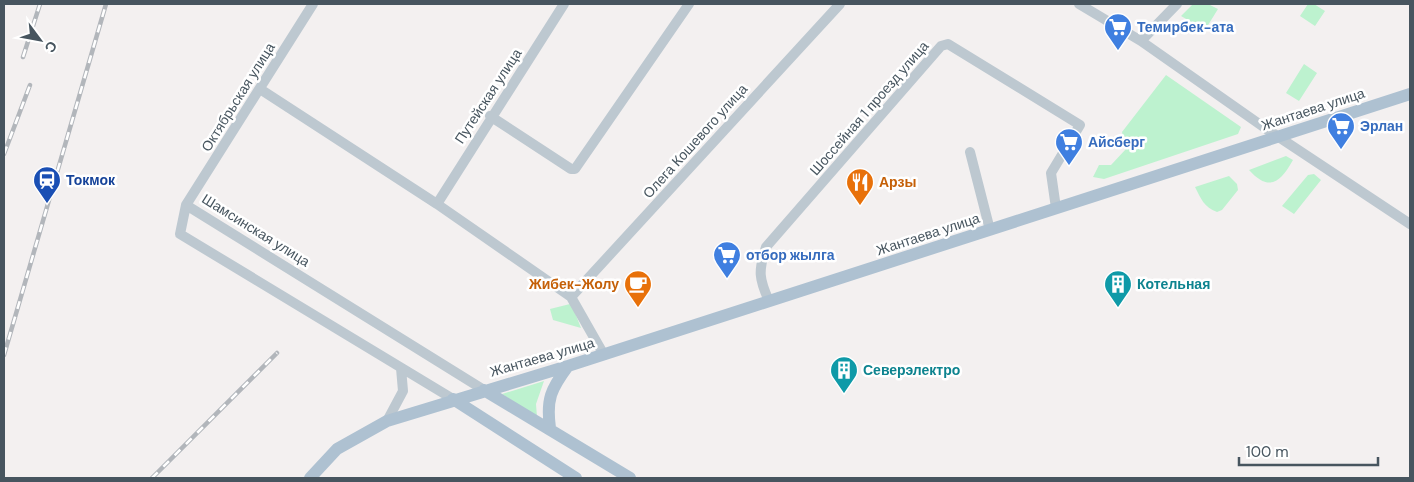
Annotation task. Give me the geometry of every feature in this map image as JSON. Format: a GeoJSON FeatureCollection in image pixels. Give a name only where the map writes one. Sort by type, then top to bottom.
{"type":"FeatureCollection","features":[{"type":"Feature","properties":{"kind":"main road","name":"Жантаева улица"},"geometry":{"type":"LineString","coordinates":[[310,478],[337,449],[387,421],[453,399],[568,366],[1410,94]]}},
{"type":"Feature","properties":{"kind":"main road"},"geometry":{"type":"LineString","coordinates":[[550,428],[547,410],[549,395],[568,366]]}},
{"type":"Feature","properties":{"kind":"main road","name":"Шамсинская улица"},"geometry":{"type":"LineString","coordinates":[[484,390],[550,428],[630,478]]}},
{"type":"Feature","properties":{"kind":"main road","name":"Шамсинская улица"},"geometry":{"type":"LineString","coordinates":[[453,399],[576,478]]}},
{"type":"Feature","properties":{"kind":"street","name":"Октябрьская улица"},"geometry":{"type":"LineString","coordinates":[[186,204],[313,4]]}},
{"type":"Feature","properties":{"kind":"street","name":"Путейская улица"},"geometry":{"type":"LineString","coordinates":[[436,204],[490,116],[564,4]]}},
{"type":"Feature","properties":{"kind":"street"},"geometry":{"type":"LineString","coordinates":[[490,116],[571,169],[575,169],[689,4]]}},
{"type":"Feature","properties":{"kind":"street","name":"Олега Кошевого улица"},"geometry":{"type":"LineString","coordinates":[[571,297],[840,4]]}},
{"type":"Feature","properties":{"kind":"street"},"geometry":{"type":"LineString","coordinates":[[1079,4],[1141,41],[1265,128],[1410,224]]}},
{"type":"Feature","properties":{"kind":"street"},"geometry":{"type":"LineString","coordinates":[[1141,41],[1177,4]]}},
{"type":"Feature","properties":{"kind":"street","name":"Шоссейная 1 проезд улица"},"geometry":{"type":"LineString","coordinates":[[769,301],[760,281],[760,265],[766,248],[941,46],[948,44],[1080,125],[1051,173],[1056,208]]}},
{"type":"Feature","properties":{"kind":"street"},"geometry":{"type":"LineString","coordinates":[[260,89],[436,204],[571,297],[604,354]]}},
{"type":"Feature","properties":{"kind":"street"},"geometry":{"type":"LineString","coordinates":[[970,152],[990,230]]}},
{"type":"Feature","properties":{"kind":"street","name":"Шамсинская улица"},"geometry":{"type":"LineString","coordinates":[[453,399],[180,234],[186,204],[484,390]]}},
{"type":"Feature","properties":{"kind":"street"},"geometry":{"type":"LineString","coordinates":[[387,421],[404,390],[401,368]]}},
{"type":"Feature","properties":{"kind":"green space"},"geometry":{"type":"Polygon","coordinates":[[[1193,4],[1208,4],[1218,9],[1205,30],[1181,16],[1193,4]]]}},
{"type":"Feature","properties":{"kind":"green space"},"geometry":{"type":"Polygon","coordinates":[[[1308,4],[1314,4],[1325,11],[1315,26],[1300,16],[1308,4]]]}},
{"type":"Feature","properties":{"kind":"green space"},"geometry":{"type":"Polygon","coordinates":[[[1304,64],[1317,73],[1299,101],[1286,93],[1304,64]]]}},
{"type":"Feature","properties":{"kind":"green space"},"geometry":{"type":"Polygon","coordinates":[[[1166,75],[1241,127],[1238,134],[1104,179],[1093,177],[1099,165],[1111,165],[1126,149],[1122,132],[1166,75]]]}},
{"type":"Feature","properties":{"kind":"green space"},"geometry":{"type":"Polygon","coordinates":[[[1286,156],[1293,160],[1279,179],[1274,182],[1262,181],[1249,170],[1286,156]]]}},
{"type":"Feature","properties":{"kind":"green space"},"geometry":{"type":"Polygon","coordinates":[[[1314,174],[1321,180],[1294,214],[1282,206],[1308,175],[1314,174]]]}},
{"type":"Feature","properties":{"kind":"green space"},"geometry":{"type":"Polygon","coordinates":[[[1229,176],[1237,184],[1238,190],[1222,210],[1217,212],[1206,205],[1195,187],[1229,176]]]}},
{"type":"Feature","properties":{"kind":"green space"},"geometry":{"type":"Polygon","coordinates":[[[570,304],[581,328],[553,320],[550,309],[570,304]]]}},
{"type":"Feature","properties":{"kind":"green space"},"geometry":{"type":"Polygon","coordinates":[[[544,381],[536,404],[537,417],[502,394],[544,381]]]}},
{"type":"Feature","properties":{"kind":"railway"},"geometry":{"type":"LineString","coordinates":[[23,57],[40,4]]}},
{"type":"Feature","properties":{"kind":"railway"},"geometry":{"type":"LineString","coordinates":[[4,355],[106,4]]}},
{"type":"Feature","properties":{"kind":"railway"},"geometry":{"type":"LineString","coordinates":[[4,154],[30,85]]}},
{"type":"Feature","properties":{"kind":"railway"},"geometry":{"type":"LineString","coordinates":[[152,478],[277,353]]}},
{"type":"Feature","properties":{"kind":"place","name":"Темирбек-ата"},"geometry":{"type":"Point","coordinates":[1118,51]}},
{"type":"Feature","properties":{"kind":"place","name":"Эрлан"},"geometry":{"type":"Point","coordinates":[1341,150]}},
{"type":"Feature","properties":{"kind":"place","name":"Айсберг"},"geometry":{"type":"Point","coordinates":[1069,166]}},
{"type":"Feature","properties":{"kind":"place","name":"Токмок"},"geometry":{"type":"Point","coordinates":[47,204]}},
{"type":"Feature","properties":{"kind":"place","name":"Арзы"},"geometry":{"type":"Point","coordinates":[860,206]}},
{"type":"Feature","properties":{"kind":"place","name":"отбор жылга"},"geometry":{"type":"Point","coordinates":[727,279]}},
{"type":"Feature","properties":{"kind":"place","name":"Жибек-Жолу"},"geometry":{"type":"Point","coordinates":[638,308]}},
{"type":"Feature","properties":{"kind":"place","name":"Котельная"},"geometry":{"type":"Point","coordinates":[1118,308]}},
{"type":"Feature","properties":{"kind":"place","name":"Северэлектро"},"geometry":{"type":"Point","coordinates":[844,394]}}]}
